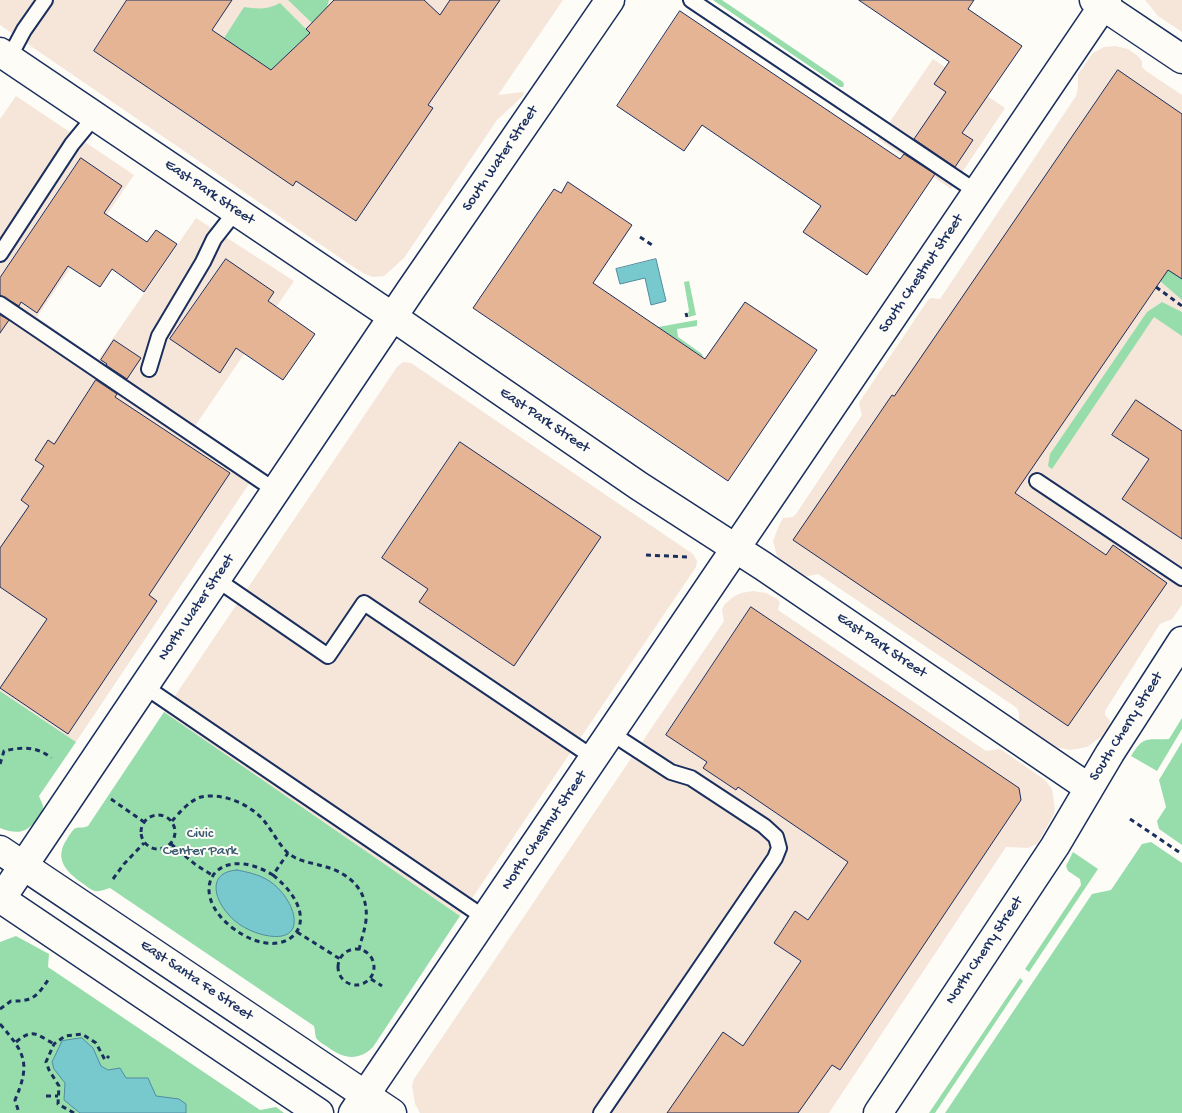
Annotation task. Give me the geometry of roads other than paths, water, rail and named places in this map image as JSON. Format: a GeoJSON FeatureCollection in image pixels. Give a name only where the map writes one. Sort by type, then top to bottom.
{"type":"FeatureCollection","features":[{"type":"Feature","properties":{"kind":"street","name":"South Water Street"},"geometry":{"type":"LineString","coordinates":[[393,317],[610,0]]}},
{"type":"Feature","properties":{"kind":"street","name":"South Chestnut Street"},"geometry":{"type":"LineString","coordinates":[[736,549],[978,192],[1101,2]]}},
{"type":"Feature","properties":{"kind":"street"},"geometry":{"type":"LineString","coordinates":[[1101,2],[1182,60]]}},
{"type":"Feature","properties":{"kind":"street","name":"East Park Street"},"geometry":{"type":"LineString","coordinates":[[4,55],[393,317],[639,486],[736,549],[1089,788]]}},
{"type":"Feature","properties":{"kind":"street","name":"North Water Street"},"geometry":{"type":"LineString","coordinates":[[0,899],[393,317]]}},
{"type":"Feature","properties":{"kind":"street","name":"North Chestnut Street"},"geometry":{"type":"LineString","coordinates":[[359,1104],[736,549]]}},
{"type":"Feature","properties":{"kind":"street","name":"South Cherry Street"},"geometry":{"type":"LineString","coordinates":[[1089,788],[1182,641]]}},
{"type":"Feature","properties":{"kind":"street","name":"North Cherry Street"},"geometry":{"type":"LineString","coordinates":[[878,1113],[1055,846],[1089,788]]}},
{"type":"Feature","properties":{"kind":"street","name":"East Santa Fe Street"},"geometry":{"type":"LineString","coordinates":[[0,850],[24,865],[359,1104],[392,1113]]}},
{"type":"Feature","properties":{"kind":"street"},"geometry":{"type":"LineString","coordinates":[[0,899],[319,1113]]}},
{"type":"Feature","properties":{"kind":"lane"},"geometry":{"type":"LineString","coordinates":[[4,55],[45,0]]}},
{"type":"Feature","properties":{"kind":"lane"},"geometry":{"type":"LineString","coordinates":[[691,0],[978,192]]}},
{"type":"Feature","properties":{"kind":"lane"},"geometry":{"type":"LineString","coordinates":[[0,254],[72,144],[96,116]]}},
{"type":"Feature","properties":{"kind":"lane"},"geometry":{"type":"LineString","coordinates":[[149,369],[159,336],[203,262],[214,239],[236,212]]}},
{"type":"Feature","properties":{"kind":"lane"},"geometry":{"type":"LineString","coordinates":[[0,304],[276,491]]}},
{"type":"Feature","properties":{"kind":"lane"},"geometry":{"type":"LineString","coordinates":[[1037,481],[1182,578]]}},
{"type":"Feature","properties":{"kind":"lane"},"geometry":{"type":"LineString","coordinates":[[216,580],[328,656],[364,604],[594,758]]}},
{"type":"Feature","properties":{"kind":"lane"},"geometry":{"type":"LineString","coordinates":[[144,686],[485,918]]}},
{"type":"Feature","properties":{"kind":"lane"},"geometry":{"type":"LineString","coordinates":[[601,1113],[775,858],[779,848],[776,837],[764,826],[691,778],[671,772],[611,733]]}},
{"type":"Feature","properties":{"kind":"water"},"geometry":{"type":"Polygon","coordinates":[[[656,259],[666,301],[651,305],[645,278],[620,284],[616,269],[656,259]]]}},
{"type":"Feature","properties":{"kind":"water"},"geometry":{"type":"Polygon","coordinates":[[[237,870],[256,874],[276,886],[291,906],[294,926],[289,933],[279,936],[259,934],[240,925],[228,914],[219,900],[216,886],[217,880],[221,875],[237,870]]]}},
{"type":"Feature","properties":{"kind":"water"},"geometry":{"type":"Polygon","coordinates":[[[82,1038],[93,1048],[101,1066],[108,1070],[120,1068],[126,1078],[148,1078],[156,1096],[179,1099],[186,1104],[186,1113],[80,1113],[64,1100],[65,1083],[54,1069],[52,1062],[62,1041],[82,1038]]]}},
{"type":"Feature","properties":{"kind":"park label","name":"Civic Center Park"},"geometry":{"type":"Point","coordinates":[200,844]}}]}
